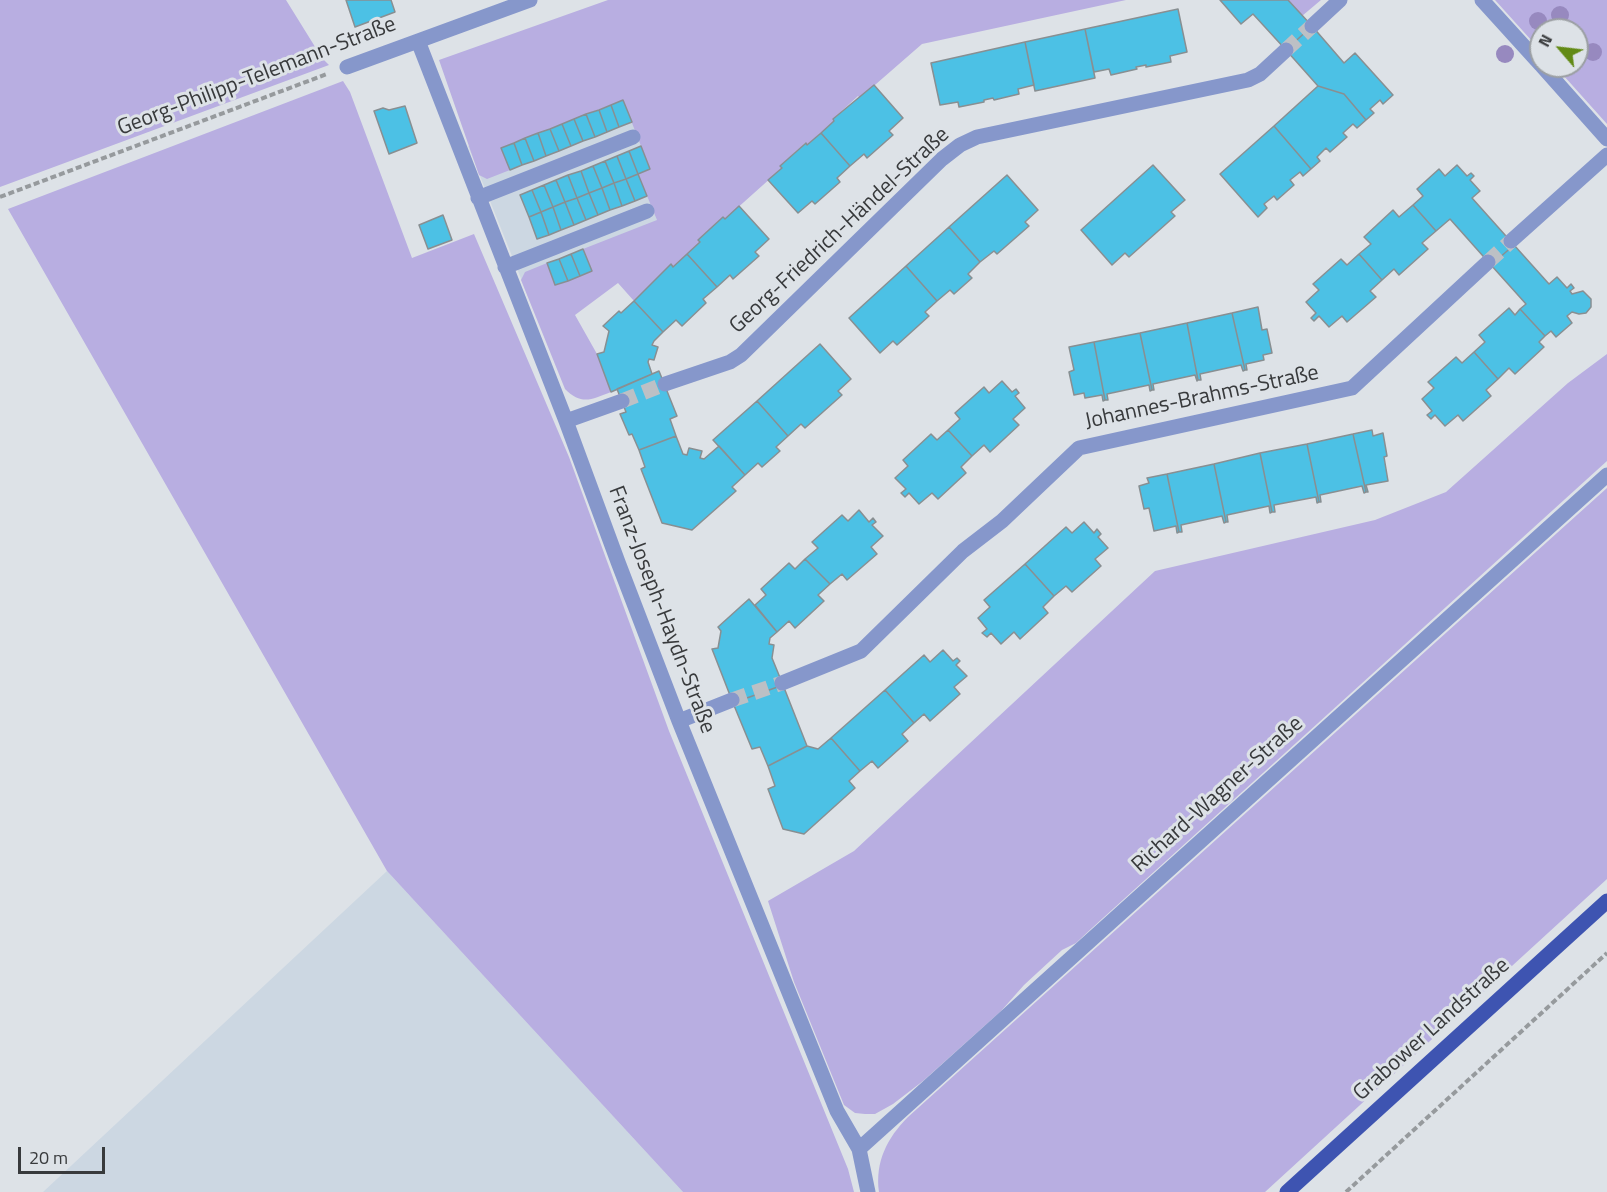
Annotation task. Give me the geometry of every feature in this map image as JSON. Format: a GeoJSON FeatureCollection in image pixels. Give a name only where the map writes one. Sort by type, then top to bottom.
{"type":"FeatureCollection","features":[{"type":"Feature","properties":{"kind":"main road","name":"Grabower Landstraße"},"geometry":{"type":"LineString","coordinates":[[1287,1192],[1607,901]]}},
{"type":"Feature","properties":{"kind":"street","name":"Georg-Philipp-Telemann-Straße"},"geometry":{"type":"LineString","coordinates":[[347,67],[530,0]]}},
{"type":"Feature","properties":{"kind":"street"},"geometry":{"type":"LineString","coordinates":[[1312,26],[1340,0]]}},
{"type":"Feature","properties":{"kind":"street"},"geometry":{"type":"LineString","coordinates":[[1482,0],[1529,53]]}},
{"type":"Feature","properties":{"kind":"street","name":"Franz-Joseph-Haydn-Straße"},"geometry":{"type":"LineString","coordinates":[[418,41],[566,421],[679,721],[837,1111],[858,1149],[868,1192]]}},
{"type":"Feature","properties":{"kind":"street","name":"Georg-Friedrich-Händel-Straße"},"geometry":{"type":"LineString","coordinates":[[665,384],[730,362],[741,355],[942,159],[960,145],[977,137],[1248,80],[1260,74],[1286,51]]}},
{"type":"Feature","properties":{"kind":"street"},"geometry":{"type":"LineString","coordinates":[[1552,78],[1607,139]]}},
{"type":"Feature","properties":{"kind":"street"},"geometry":{"type":"LineString","coordinates":[[478,198],[633,137]]}},
{"type":"Feature","properties":{"kind":"street"},"geometry":{"type":"LineString","coordinates":[[1511,241],[1607,155]]}},
{"type":"Feature","properties":{"kind":"street"},"geometry":{"type":"LineString","coordinates":[[506,267],[647,210]]}},
{"type":"Feature","properties":{"kind":"street","name":"Johannes-Brahms-Straße"},"geometry":{"type":"LineString","coordinates":[[782,682],[861,651],[963,551],[1002,521],[1079,448],[1352,388],[1488,262]]}},
{"type":"Feature","properties":{"kind":"street"},"geometry":{"type":"LineString","coordinates":[[566,421],[622,401]]}},
{"type":"Feature","properties":{"kind":"street","name":"Richard-Wagner-Straße"},"geometry":{"type":"LineString","coordinates":[[858,1149],[1607,476]]}},
{"type":"Feature","properties":{"kind":"street"},"geometry":{"type":"LineString","coordinates":[[679,721],[732,700]]}},
{"type":"Feature","properties":{"kind":"path","name":"Georg-Philipp-Telemann-Straße"},"geometry":{"type":"LineString","coordinates":[[0,197],[347,67]]}},
{"type":"Feature","properties":{"kind":"path"},"geometry":{"type":"LineString","coordinates":[[1346,1192],[1607,953]]}},
{"type":"Feature","properties":{"kind":"shaded area"},"geometry":{"type":"Polygon","coordinates":[[[0,0],[286,0],[322,58],[329,65],[0,187],[0,0]]]}},
{"type":"Feature","properties":{"kind":"shaded area"},"geometry":{"type":"Polygon","coordinates":[[[608,0],[1126,0],[922,44],[860,98],[858,96],[807,145],[805,143],[781,165],[782,168],[725,219],[723,217],[698,240],[700,242],[673,267],[671,264],[634,301],[618,283],[575,315],[597,354],[611,392],[587,400],[577,398],[565,389],[521,280],[525,272],[547,263],[555,285],[591,271],[583,249],[657,220],[638,174],[650,169],[623,100],[501,148],[510,170],[487,179],[479,175],[439,60],[608,0]]]}},
{"type":"Feature","properties":{"kind":"shaded area"},"geometry":{"type":"Polygon","coordinates":[[[1288,0],[1321,0],[1302,16],[1288,0]]]}},
{"type":"Feature","properties":{"kind":"shaded area"},"geometry":{"type":"Polygon","coordinates":[[[1495,0],[1607,0],[1607,124],[1566,78],[1589,78],[1589,18],[1529,18],[1529,38],[1495,0]]]}},
{"type":"Feature","properties":{"kind":"shaded area"},"geometry":{"type":"Polygon","coordinates":[[[343,81],[350,92],[412,258],[474,234],[569,457],[669,731],[848,1169],[854,1192],[683,1192],[387,871],[8,209],[343,81]]]}},
{"type":"Feature","properties":{"kind":"shaded area"},"geometry":{"type":"Polygon","coordinates":[[[626,87],[675,233],[534,311],[468,146],[626,87]]]}},
{"type":"Feature","properties":{"kind":"shaded area"},"geometry":{"type":"Polygon","coordinates":[[[1607,354],[1607,461],[1076,943],[1062,950],[1024,985],[1001,1011],[923,1081],[893,1104],[875,1114],[855,1113],[844,1105],[794,982],[768,901],[854,851],[1155,571],[1375,520],[1446,492],[1568,383],[1607,354]]]}},
{"type":"Feature","properties":{"kind":"shaded area"},"geometry":{"type":"Polygon","coordinates":[[[1607,488],[1607,879],[1265,1192],[879,1192],[879,1171],[884,1151],[894,1133],[908,1117],[1607,488]]]}},
{"type":"Feature","properties":{"kind":"shaded area"},"geometry":{"type":"Polygon","coordinates":[[[387,871],[683,1192],[43,1192],[387,871]]]}},
{"type":"Feature","properties":{"kind":"building"},"geometry":{"type":"Polygon","coordinates":[[[346,0],[391,0],[395,12],[355,27],[346,0]]]}},
{"type":"Feature","properties":{"kind":"building"},"geometry":{"type":"Polygon","coordinates":[[[1220,0],[1288,0],[1312,26],[1286,50],[1253,14],[1241,24],[1220,0]]]}},
{"type":"Feature","properties":{"kind":"building"},"geometry":{"type":"Polygon","coordinates":[[[1178,9],[1187,52],[1170,56],[1171,62],[1136,67],[1137,69],[1111,75],[1109,69],[1094,72],[1085,29],[1178,9]]]}},
{"type":"Feature","properties":{"kind":"building"},"geometry":{"type":"Polygon","coordinates":[[[1312,26],[1344,63],[1355,53],[1393,95],[1383,104],[1380,100],[1370,109],[1374,113],[1366,120],[1344,94],[1318,86],[1286,50],[1312,26]]]}},
{"type":"Feature","properties":{"kind":"building"},"geometry":{"type":"Polygon","coordinates":[[[1085,29],[1095,78],[1035,91],[1025,42],[1085,29]]]}},
{"type":"Feature","properties":{"kind":"building"},"geometry":{"type":"Polygon","coordinates":[[[1025,42],[1034,85],[1018,89],[1019,94],[994,100],[993,98],[959,107],[958,102],[940,105],[931,63],[1025,42]]]}},
{"type":"Feature","properties":{"kind":"building"},"geometry":{"type":"Polygon","coordinates":[[[874,85],[903,118],[889,131],[893,135],[867,158],[864,154],[850,166],[821,133],[834,121],[833,119],[874,85]]]}},
{"type":"Feature","properties":{"kind":"building"},"geometry":{"type":"Polygon","coordinates":[[[1318,86],[1344,94],[1366,120],[1357,128],[1353,124],[1343,133],[1347,137],[1330,152],[1326,148],[1317,157],[1320,161],[1311,169],[1274,126],[1318,86]]]}},
{"type":"Feature","properties":{"kind":"building"},"geometry":{"type":"Polygon","coordinates":[[[623,100],[632,122],[619,127],[611,105],[623,100]]]}},
{"type":"Feature","properties":{"kind":"building"},"geometry":{"type":"Polygon","coordinates":[[[611,105],[619,127],[607,132],[599,110],[611,105]]]}},
{"type":"Feature","properties":{"kind":"building"},"geometry":{"type":"Polygon","coordinates":[[[405,106],[417,143],[389,154],[374,111],[405,106]]]}},
{"type":"Feature","properties":{"kind":"building"},"geometry":{"type":"Polygon","coordinates":[[[599,110],[607,132],[595,137],[586,114],[599,110]]]}},
{"type":"Feature","properties":{"kind":"building"},"geometry":{"type":"Polygon","coordinates":[[[586,114],[595,137],[583,141],[574,119],[586,114]]]}},
{"type":"Feature","properties":{"kind":"building"},"geometry":{"type":"Polygon","coordinates":[[[574,119],[583,141],[571,146],[562,124],[574,119]]]}},
{"type":"Feature","properties":{"kind":"building"},"geometry":{"type":"Polygon","coordinates":[[[562,124],[571,146],[559,151],[550,129],[562,124]]]}},
{"type":"Feature","properties":{"kind":"building"},"geometry":{"type":"Polygon","coordinates":[[[1274,126],[1311,169],[1303,176],[1300,172],[1290,180],[1294,185],[1277,200],[1274,196],[1264,204],[1267,208],[1258,217],[1220,174],[1274,126]]]}},
{"type":"Feature","properties":{"kind":"building"},"geometry":{"type":"Polygon","coordinates":[[[550,129],[559,151],[546,156],[538,133],[550,129]]]}},
{"type":"Feature","properties":{"kind":"building"},"geometry":{"type":"Polygon","coordinates":[[[538,133],[546,156],[534,161],[525,138],[538,133]]]}},
{"type":"Feature","properties":{"kind":"building"},"geometry":{"type":"Polygon","coordinates":[[[821,133],[850,166],[837,178],[840,182],[815,204],[812,201],[798,213],[768,180],[782,168],[780,166],[821,133]]]}},
{"type":"Feature","properties":{"kind":"building"},"geometry":{"type":"Polygon","coordinates":[[[525,138],[534,161],[522,165],[514,143],[525,138]]]}},
{"type":"Feature","properties":{"kind":"building"},"geometry":{"type":"Polygon","coordinates":[[[514,143],[522,165],[510,170],[501,148],[514,143]]]}},
{"type":"Feature","properties":{"kind":"building"},"geometry":{"type":"Polygon","coordinates":[[[641,146],[650,169],[638,174],[629,151],[641,146]]]}},
{"type":"Feature","properties":{"kind":"building"},"geometry":{"type":"Polygon","coordinates":[[[629,151],[638,174],[626,179],[617,156],[629,151]]]}},
{"type":"Feature","properties":{"kind":"building"},"geometry":{"type":"Polygon","coordinates":[[[617,156],[626,179],[614,183],[605,161],[617,156]]]}},
{"type":"Feature","properties":{"kind":"building"},"geometry":{"type":"Polygon","coordinates":[[[605,161],[614,183],[602,188],[593,166],[605,161]]]}},
{"type":"Feature","properties":{"kind":"building"},"geometry":{"type":"Polygon","coordinates":[[[1153,165],[1185,200],[1171,212],[1175,216],[1129,257],[1125,253],[1112,265],[1081,230],[1153,165]]]}},
{"type":"Feature","properties":{"kind":"building"},"geometry":{"type":"Polygon","coordinates":[[[1457,165],[1467,176],[1471,173],[1474,176],[1470,180],[1480,191],[1472,198],[1514,245],[1491,265],[1450,219],[1436,231],[1413,205],[1423,196],[1417,189],[1439,169],[1445,176],[1457,165]]]}},
{"type":"Feature","properties":{"kind":"building"},"geometry":{"type":"Polygon","coordinates":[[[593,166],[602,188],[589,193],[581,171],[593,166]]]}},
{"type":"Feature","properties":{"kind":"building"},"geometry":{"type":"Polygon","coordinates":[[[581,171],[589,193],[577,198],[568,175],[581,171]]]}},
{"type":"Feature","properties":{"kind":"building"},"geometry":{"type":"Polygon","coordinates":[[[638,174],[647,196],[635,201],[626,179],[638,174]]]}},
{"type":"Feature","properties":{"kind":"building"},"geometry":{"type":"Polygon","coordinates":[[[568,175],[577,198],[565,202],[556,180],[568,175]]]}},
{"type":"Feature","properties":{"kind":"building"},"geometry":{"type":"Polygon","coordinates":[[[1007,175],[1038,210],[1025,222],[1029,226],[997,254],[994,251],[980,262],[949,227],[1007,175]]]}},
{"type":"Feature","properties":{"kind":"building"},"geometry":{"type":"Polygon","coordinates":[[[626,179],[635,201],[622,206],[614,183],[626,179]]]}},
{"type":"Feature","properties":{"kind":"building"},"geometry":{"type":"Polygon","coordinates":[[[556,180],[565,202],[553,207],[544,185],[556,180]]]}},
{"type":"Feature","properties":{"kind":"building"},"geometry":{"type":"Polygon","coordinates":[[[614,183],[622,206],[610,210],[602,188],[614,183]]]}},
{"type":"Feature","properties":{"kind":"building"},"geometry":{"type":"Polygon","coordinates":[[[544,185],[553,207],[541,212],[532,190],[544,185]]]}},
{"type":"Feature","properties":{"kind":"building"},"geometry":{"type":"Polygon","coordinates":[[[602,188],[610,210],[598,215],[589,193],[602,188]]]}},
{"type":"Feature","properties":{"kind":"building"},"geometry":{"type":"Polygon","coordinates":[[[532,190],[541,212],[529,217],[520,195],[532,190]]]}},
{"type":"Feature","properties":{"kind":"building"},"geometry":{"type":"Polygon","coordinates":[[[589,193],[598,215],[586,220],[577,198],[589,193]]]}},
{"type":"Feature","properties":{"kind":"building"},"geometry":{"type":"Polygon","coordinates":[[[577,198],[586,220],[574,225],[565,202],[577,198]]]}},
{"type":"Feature","properties":{"kind":"building"},"geometry":{"type":"Polygon","coordinates":[[[565,202],[574,225],[561,230],[553,207],[565,202]]]}},
{"type":"Feature","properties":{"kind":"building"},"geometry":{"type":"Polygon","coordinates":[[[1413,205],[1436,231],[1422,243],[1428,249],[1399,275],[1394,269],[1382,280],[1359,254],[1371,244],[1364,237],[1393,210],[1399,217],[1413,205]]]}},
{"type":"Feature","properties":{"kind":"building"},"geometry":{"type":"Polygon","coordinates":[[[739,206],[769,239],[755,252],[759,256],[733,279],[730,275],[717,287],[687,254],[700,242],[698,240],[739,206]]]}},
{"type":"Feature","properties":{"kind":"building"},"geometry":{"type":"Polygon","coordinates":[[[553,207],[561,230],[549,235],[541,212],[553,207]]]}},
{"type":"Feature","properties":{"kind":"building"},"geometry":{"type":"Polygon","coordinates":[[[541,212],[549,235],[537,239],[529,217],[541,212]]]}},
{"type":"Feature","properties":{"kind":"building"},"geometry":{"type":"Polygon","coordinates":[[[443,215],[452,240],[428,249],[419,225],[443,215]]]}},
{"type":"Feature","properties":{"kind":"building"},"geometry":{"type":"Polygon","coordinates":[[[949,227],[980,262],[968,274],[972,278],[954,294],[950,290],[937,301],[906,266],[949,227]]]}},
{"type":"Feature","properties":{"kind":"building"},"geometry":{"type":"Polygon","coordinates":[[[1514,245],[1549,284],[1557,277],[1567,288],[1571,284],[1574,288],[1570,291],[1572,294],[1583,291],[1591,299],[1591,307],[1586,313],[1572,312],[1567,316],[1572,323],[1556,337],[1551,331],[1545,336],[1520,309],[1526,304],[1491,265],[1514,245]]]}},
{"type":"Feature","properties":{"kind":"building"},"geometry":{"type":"Polygon","coordinates":[[[583,249],[592,271],[580,276],[571,254],[583,249]]]}},
{"type":"Feature","properties":{"kind":"building"},"geometry":{"type":"Polygon","coordinates":[[[571,254],[580,276],[568,281],[559,259],[571,254]]]}},
{"type":"Feature","properties":{"kind":"building"},"geometry":{"type":"Polygon","coordinates":[[[687,254],[717,287],[703,299],[706,303],[682,326],[676,320],[663,332],[634,301],[671,264],[673,267],[687,254]]]}},
{"type":"Feature","properties":{"kind":"building"},"geometry":{"type":"Polygon","coordinates":[[[1359,254],[1382,280],[1370,291],[1376,297],[1347,322],[1342,316],[1329,327],[1319,316],[1314,321],[1311,318],[1316,313],[1306,302],[1319,290],[1313,284],[1341,259],[1347,265],[1359,254]]]}},
{"type":"Feature","properties":{"kind":"building"},"geometry":{"type":"Polygon","coordinates":[[[559,259],[568,281],[555,285],[547,263],[559,259]]]}},
{"type":"Feature","properties":{"kind":"building"},"geometry":{"type":"Polygon","coordinates":[[[906,266],[937,301],[925,312],[929,316],[897,345],[893,341],[880,353],[849,318],[906,266]]]}},
{"type":"Feature","properties":{"kind":"building"},"geometry":{"type":"Polygon","coordinates":[[[634,301],[663,332],[652,345],[658,347],[654,360],[649,359],[648,362],[652,374],[611,392],[597,354],[604,352],[609,331],[603,326],[634,301]]]}},
{"type":"Feature","properties":{"kind":"building"},"geometry":{"type":"Polygon","coordinates":[[[1258,307],[1262,330],[1267,329],[1272,353],[1263,355],[1264,360],[1246,364],[1247,370],[1245,370],[1232,313],[1258,307]]]}},
{"type":"Feature","properties":{"kind":"building"},"geometry":{"type":"Polygon","coordinates":[[[1509,308],[1515,315],[1520,309],[1545,336],[1539,342],[1544,347],[1515,374],[1509,368],[1498,379],[1474,352],[1485,342],[1479,335],[1509,308]]]}},
{"type":"Feature","properties":{"kind":"building"},"geometry":{"type":"Polygon","coordinates":[[[1232,313],[1245,370],[1243,371],[1241,365],[1200,374],[1201,380],[1198,380],[1187,323],[1232,313]]]}},
{"type":"Feature","properties":{"kind":"building"},"geometry":{"type":"Polygon","coordinates":[[[1187,323],[1198,380],[1195,375],[1153,384],[1154,390],[1152,390],[1140,333],[1187,323]]]}},
{"type":"Feature","properties":{"kind":"building"},"geometry":{"type":"Polygon","coordinates":[[[1140,333],[1152,390],[1150,391],[1149,385],[1107,394],[1108,400],[1105,400],[1094,342],[1140,333]]]}},
{"type":"Feature","properties":{"kind":"building"},"geometry":{"type":"Polygon","coordinates":[[[1094,342],[1105,400],[1103,401],[1102,395],[1085,398],[1084,393],[1074,395],[1069,372],[1074,370],[1069,347],[1094,342]]]}},
{"type":"Feature","properties":{"kind":"building"},"geometry":{"type":"Polygon","coordinates":[[[820,344],[851,379],[838,391],[842,395],[805,428],[801,424],[788,436],[757,401],[820,344]]]}},
{"type":"Feature","properties":{"kind":"building"},"geometry":{"type":"Polygon","coordinates":[[[1474,352],[1498,379],[1486,390],[1491,396],[1463,421],[1458,415],[1445,426],[1435,415],[1431,419],[1427,415],[1432,411],[1422,399],[1434,388],[1428,382],[1456,357],[1462,363],[1474,352]]]}},
{"type":"Feature","properties":{"kind":"building"},"geometry":{"type":"Polygon","coordinates":[[[659,371],[677,416],[670,419],[676,436],[639,450],[632,434],[629,435],[620,414],[626,412],[617,389],[659,371]]]}},
{"type":"Feature","properties":{"kind":"building"},"geometry":{"type":"Polygon","coordinates":[[[1002,381],[1012,392],[1016,389],[1019,393],[1015,396],[1025,408],[1013,419],[1019,425],[990,452],[984,445],[972,456],[948,430],[960,419],[955,413],[984,387],[989,393],[1002,381]]]}},
{"type":"Feature","properties":{"kind":"building"},"geometry":{"type":"Polygon","coordinates":[[[757,401],[788,436],[776,447],[780,451],[762,467],[758,463],[745,475],[713,440],[757,401]]]}},
{"type":"Feature","properties":{"kind":"building"},"geometry":{"type":"Polygon","coordinates":[[[948,430],[972,456],[961,467],[966,473],[938,499],[932,493],[919,504],[909,493],[905,497],[901,493],[906,489],[895,478],[908,466],[903,460],[931,434],[937,440],[948,430]]]}},
{"type":"Feature","properties":{"kind":"building"},"geometry":{"type":"Polygon","coordinates":[[[1372,430],[1373,436],[1383,433],[1388,481],[1366,485],[1368,492],[1366,492],[1353,434],[1372,430]]]}},
{"type":"Feature","properties":{"kind":"building"},"geometry":{"type":"Polygon","coordinates":[[[1353,434],[1366,492],[1364,493],[1362,486],[1320,495],[1321,502],[1319,502],[1307,444],[1353,434]]]}},
{"type":"Feature","properties":{"kind":"building"},"geometry":{"type":"Polygon","coordinates":[[[676,436],[683,454],[687,455],[689,448],[702,451],[700,458],[704,459],[719,446],[745,475],[732,487],[736,491],[692,530],[662,523],[641,469],[645,467],[639,450],[676,436]]]}},
{"type":"Feature","properties":{"kind":"building"},"geometry":{"type":"Polygon","coordinates":[[[1307,444],[1319,502],[1317,503],[1316,497],[1274,505],[1275,512],[1272,512],[1260,453],[1307,444]]]}},
{"type":"Feature","properties":{"kind":"building"},"geometry":{"type":"Polygon","coordinates":[[[1260,453],[1272,512],[1270,513],[1269,506],[1227,515],[1228,522],[1226,522],[1214,464],[1260,453]]]}},
{"type":"Feature","properties":{"kind":"building"},"geometry":{"type":"Polygon","coordinates":[[[1214,464],[1226,522],[1224,523],[1222,516],[1181,525],[1182,532],[1179,532],[1167,474],[1214,464]]]}},
{"type":"Feature","properties":{"kind":"building"},"geometry":{"type":"Polygon","coordinates":[[[1167,474],[1179,532],[1177,533],[1176,526],[1154,531],[1149,508],[1144,509],[1139,486],[1149,483],[1147,478],[1167,474]]]}},
{"type":"Feature","properties":{"kind":"building"},"geometry":{"type":"Polygon","coordinates":[[[859,510],[869,522],[873,518],[876,522],[872,525],[883,536],[871,547],[877,554],[847,580],[842,574],[830,584],[805,559],[818,548],[812,542],[842,515],[848,521],[859,510]]]}},
{"type":"Feature","properties":{"kind":"building"},"geometry":{"type":"Polygon","coordinates":[[[1084,522],[1094,533],[1097,529],[1101,534],[1098,537],[1108,548],[1095,559],[1101,566],[1072,592],[1066,586],[1054,596],[1025,564],[1066,527],[1072,533],[1084,522]]]}},
{"type":"Feature","properties":{"kind":"building"},"geometry":{"type":"Polygon","coordinates":[[[805,559],[830,584],[818,595],[824,601],[795,628],[789,621],[777,632],[755,605],[766,595],[761,589],[789,563],[795,569],[805,559]]]}},
{"type":"Feature","properties":{"kind":"building"},"geometry":{"type":"Polygon","coordinates":[[[1025,564],[1054,596],[1043,607],[1048,613],[1020,639],[1014,632],[1001,644],[991,633],[987,637],[982,633],[987,629],[978,618],[990,607],[984,600],[1025,564]]]}},
{"type":"Feature","properties":{"kind":"building"},"geometry":{"type":"Polygon","coordinates":[[[749,599],[777,632],[770,638],[769,644],[774,645],[772,658],[783,685],[733,703],[712,649],[718,648],[721,631],[718,627],[749,599]]]}},
{"type":"Feature","properties":{"kind":"building"},"geometry":{"type":"Polygon","coordinates":[[[943,650],[953,661],[957,658],[960,661],[956,665],[967,676],[954,687],[960,694],[930,721],[924,714],[914,723],[885,690],[924,655],[930,662],[943,650]]]}},
{"type":"Feature","properties":{"kind":"building"},"geometry":{"type":"Polygon","coordinates":[[[783,685],[807,746],[768,766],[760,747],[752,749],[733,703],[783,685]]]}},
{"type":"Feature","properties":{"kind":"building"},"geometry":{"type":"Polygon","coordinates":[[[885,690],[914,723],[902,734],[908,741],[878,768],[872,761],[860,771],[831,738],[885,690]]]}},
{"type":"Feature","properties":{"kind":"building"},"geometry":{"type":"Polygon","coordinates":[[[831,738],[860,771],[849,781],[855,788],[804,834],[783,829],[768,789],[775,786],[768,766],[807,746],[818,749],[831,738]]]}},
{"type":"Feature","properties":{"kind":"tunnel"},"geometry":{"type":"LineString","coordinates":[[1286,50],[1312,26]]}},
{"type":"Feature","properties":{"kind":"tunnel"},"geometry":{"type":"LineString","coordinates":[[1488,262],[1511,241]]}},
{"type":"Feature","properties":{"kind":"tunnel"},"geometry":{"type":"LineString","coordinates":[[622,401],[665,384]]}},
{"type":"Feature","properties":{"kind":"tunnel"},"geometry":{"type":"LineString","coordinates":[[732,700],[782,683]]}}]}
